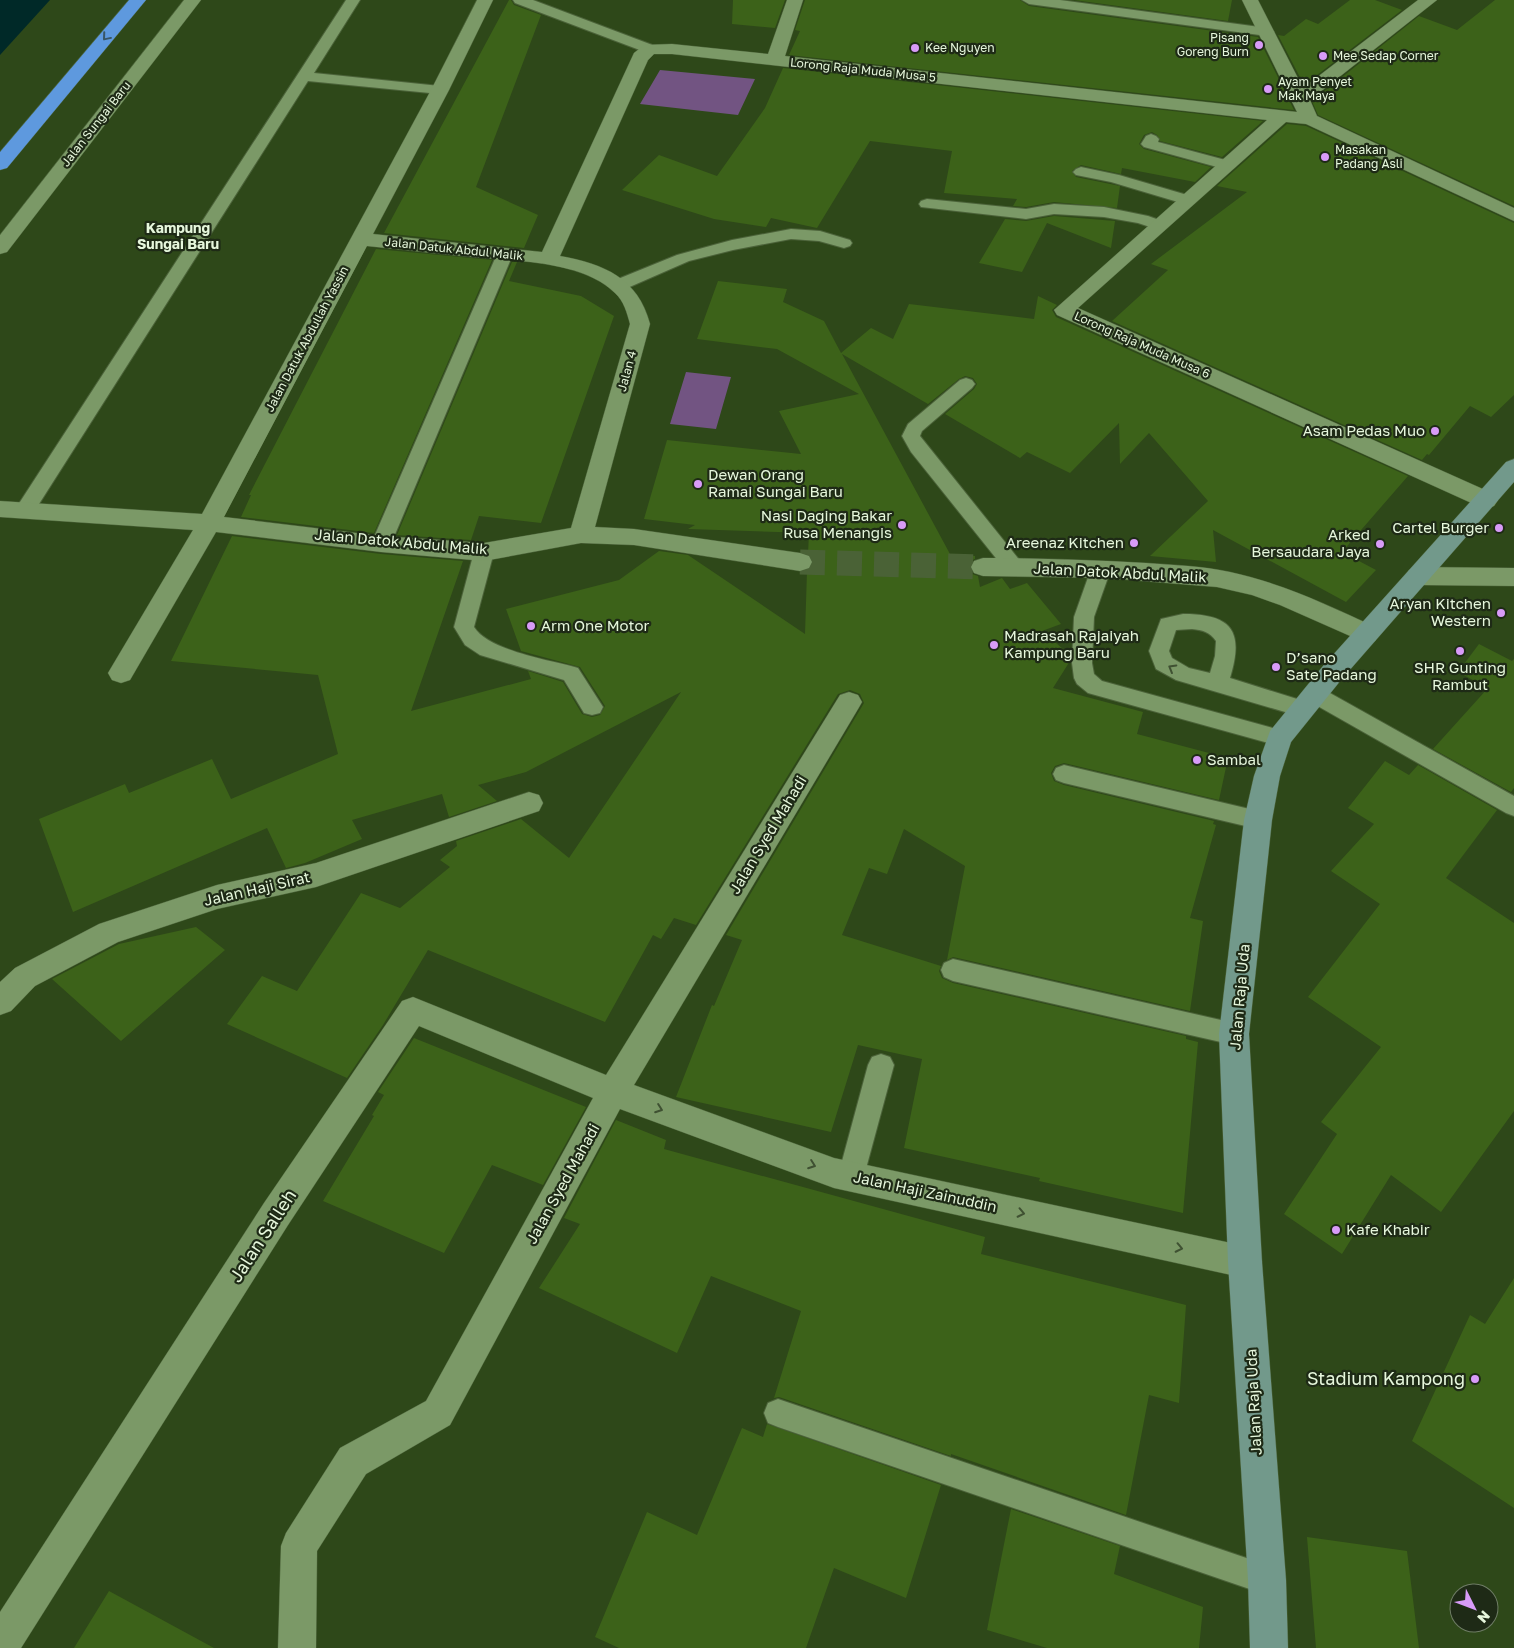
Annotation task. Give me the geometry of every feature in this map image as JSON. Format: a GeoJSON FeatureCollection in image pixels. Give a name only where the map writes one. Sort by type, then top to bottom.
{"type":"FeatureCollection","features":[{"type":"Feature","properties":{"kind":"highway"},"geometry":{"type":"LineString","coordinates":[[0,164],[138,0]]}},
{"type":"Feature","properties":{"kind":"street","name":"Jalan Sungai Baru"},"geometry":{"type":"LineString","coordinates":[[0,248],[193,0]]}},
{"type":"Feature","properties":{"kind":"street","name":"Jalan Datuk Abdullah Yassin"},"geometry":{"type":"LineString","coordinates":[[121,673],[209,523],[440,90],[485,0]]}},
{"type":"Feature","properties":{"kind":"street"},"geometry":{"type":"LineString","coordinates":[[775,60],[795,0]]}},
{"type":"Feature","properties":{"kind":"street"},"geometry":{"type":"LineString","coordinates":[[1250,0],[1310,119]]}},
{"type":"Feature","properties":{"kind":"street"},"geometry":{"type":"LineString","coordinates":[[1299,100],[1429,0]]}},
{"type":"Feature","properties":{"kind":"street","name":"Lorong Raja Muda Musa 5"},"geometry":{"type":"LineString","coordinates":[[650,49],[672,49],[1310,119],[1514,214]]}},
{"type":"Feature","properties":{"kind":"street"},"geometry":{"type":"LineString","coordinates":[[548,260],[640,57],[650,49]]}},
{"type":"Feature","properties":{"kind":"street","name":"Lorong Raja Muda Musa 6"},"geometry":{"type":"LineString","coordinates":[[1282,116],[1064,310],[1486,500]]}},
{"type":"Feature","properties":{"kind":"street","name":"Jalan Datuk Abdul Malik"},"geometry":{"type":"LineString","coordinates":[[360,239],[548,260]]}},
{"type":"Feature","properties":{"kind":"street","name":"Jalan 4"},"geometry":{"type":"LineString","coordinates":[[548,260],[598,274],[619,285],[635,304],[640,324],[581,535]]}},
{"type":"Feature","properties":{"kind":"street","name":"Jalan Raja Uda"},"geometry":{"type":"LineString","coordinates":[[1269,1648],[1267,1580],[1245,1262],[1234,1034],[1258,820],[1267,776],[1279,738],[1308,701],[1514,467]]}},
{"type":"Feature","properties":{"kind":"street","name":"Jalan Datok Abdul Malik"},"geometry":{"type":"LineString","coordinates":[[0,509],[209,523],[381,544],[484,552],[581,535],[634,537],[800,562]]}},
{"type":"Feature","properties":{"kind":"street","name":"Jalan Datok Abdul Malik"},"geometry":{"type":"LineString","coordinates":[[983,567],[1101,569],[1195,575],[1240,583],[1326,614],[1366,634]]}},
{"type":"Feature","properties":{"kind":"street"},"geometry":{"type":"LineString","coordinates":[[1418,576],[1514,577]]}},
{"type":"Feature","properties":{"kind":"street","name":"Jalan Syed Mahadi"},"geometry":{"type":"LineString","coordinates":[[297,1648],[299,1546],[353,1461],[438,1413],[613,1092],[848,702]]}},
{"type":"Feature","properties":{"kind":"street","name":"Jalan Haji Sirat"},"geometry":{"type":"LineString","coordinates":[[0,1002],[25,977],[109,933],[217,897],[316,875],[529,803]]}},
{"type":"Feature","properties":{"kind":"street","name":"Jalan Salleh"},"geometry":{"type":"LineString","coordinates":[[0,1646],[276,1214],[413,1010],[613,1092]]}},
{"type":"Feature","properties":{"kind":"street","name":"Jalan Haji Zainuddin"},"geometry":{"type":"LineString","coordinates":[[613,1092],[834,1173],[1245,1262]]}},
{"type":"Feature","properties":{"kind":"lane"},"geometry":{"type":"LineString","coordinates":[[25,510],[353,0]]}},
{"type":"Feature","properties":{"kind":"lane"},"geometry":{"type":"LineString","coordinates":[[520,0],[650,49]]}},
{"type":"Feature","properties":{"kind":"lane"},"geometry":{"type":"LineString","coordinates":[[1029,0],[1267,32]]}},
{"type":"Feature","properties":{"kind":"lane"},"geometry":{"type":"LineString","coordinates":[[304,76],[440,90]]}},
{"type":"Feature","properties":{"kind":"lane"},"geometry":{"type":"LineString","coordinates":[[1151,139],[1149,144],[1156,148],[1228,165]]}},
{"type":"Feature","properties":{"kind":"lane"},"geometry":{"type":"LineString","coordinates":[[1081,172],[1113,178],[1188,200]]}},
{"type":"Feature","properties":{"kind":"lane"},"geometry":{"type":"LineString","coordinates":[[927,204],[1026,214],[1054,208],[1104,212],[1142,219],[1159,225]]}},
{"type":"Feature","properties":{"kind":"lane"},"geometry":{"type":"LineString","coordinates":[[619,285],[683,258],[732,245],[791,234],[820,236],[844,243]]}},
{"type":"Feature","properties":{"kind":"lane"},"geometry":{"type":"LineString","coordinates":[[381,544],[505,254]]}},
{"type":"Feature","properties":{"kind":"lane"},"geometry":{"type":"LineString","coordinates":[[966,384],[914,428],[911,436],[918,448],[1014,567]]}},
{"type":"Feature","properties":{"kind":"lane"},"geometry":{"type":"LineString","coordinates":[[484,552],[464,627],[472,640],[488,650],[571,674],[592,707]]}},
{"type":"Feature","properties":{"kind":"lane"},"geometry":{"type":"LineString","coordinates":[[1101,569],[1084,617],[1082,663],[1084,678],[1095,687],[1279,738]]}},
{"type":"Feature","properties":{"kind":"lane"},"geometry":{"type":"LineString","coordinates":[[1218,683],[1308,701],[1514,807]]}},
{"type":"Feature","properties":{"kind":"lane"},"geometry":{"type":"LineString","coordinates":[[1064,774],[1258,820]]}},
{"type":"Feature","properties":{"kind":"lane"},"geometry":{"type":"LineString","coordinates":[[952,970],[1234,1034]]}},
{"type":"Feature","properties":{"kind":"lane"},"geometry":{"type":"LineString","coordinates":[[850,1176],[882,1065]]}},
{"type":"Feature","properties":{"kind":"lane"},"geometry":{"type":"LineString","coordinates":[[778,1413],[1267,1580]]}},
{"type":"Feature","properties":{"kind":"shaded area"},"geometry":{"type":"Polygon","coordinates":[[[660,70],[755,79],[738,115],[640,104],[660,70]]]}},
{"type":"Feature","properties":{"kind":"shaded area"},"geometry":{"type":"Polygon","coordinates":[[[686,372],[731,377],[716,429],[670,424],[686,372]]]}},
{"type":"Feature","properties":{"kind":"water"},"geometry":{"type":"Polygon","coordinates":[[[0,0],[50,0],[0,55],[0,0]]]}},
{"type":"Feature","properties":{"kind":"building"},"geometry":{"type":"Polygon","coordinates":[[[509,0],[514,5],[541,15],[476,187],[538,215],[524,248],[384,233],[509,0]]]}},
{"type":"Feature","properties":{"kind":"building"},"geometry":{"type":"Polygon","coordinates":[[[733,0],[785,0],[775,28],[732,24],[733,0]]]}},
{"type":"Feature","properties":{"kind":"building"},"geometry":{"type":"Polygon","coordinates":[[[805,0],[1020,0],[1029,6],[1258,37],[1294,110],[789,55],[800,31],[795,30],[805,0]]]}},
{"type":"Feature","properties":{"kind":"building"},"geometry":{"type":"Polygon","coordinates":[[[1074,0],[1232,0],[1228,21],[1074,0]]]}},
{"type":"Feature","properties":{"kind":"building"},"geometry":{"type":"Polygon","coordinates":[[[1350,0],[1375,0],[1402,10],[1304,85],[1278,35],[1284,36],[1306,19],[1318,24],[1350,0]]]}},
{"type":"Feature","properties":{"kind":"building"},"geometry":{"type":"Polygon","coordinates":[[[1495,0],[1514,0],[1514,206],[1318,115],[1312,101],[1419,16],[1457,30],[1495,0]]]}},
{"type":"Feature","properties":{"kind":"building"},"geometry":{"type":"Polygon","coordinates":[[[783,68],[1263,121],[1222,157],[1160,141],[1157,135],[1152,132],[1144,135],[1139,144],[1144,149],[1211,167],[1195,182],[1122,168],[1121,174],[1081,165],[1072,171],[1076,177],[1120,186],[1117,208],[1054,202],[1026,207],[1013,206],[1017,199],[944,193],[952,151],[870,141],[817,228],[771,218],[766,227],[714,219],[622,190],[659,155],[717,176],[765,108],[783,68]]]}},
{"type":"Feature","properties":{"kind":"building"},"geometry":{"type":"Polygon","coordinates":[[[1287,124],[1306,126],[1514,223],[1514,395],[1491,417],[1470,406],[1429,455],[1427,454],[1422,460],[1112,321],[1168,270],[1151,264],[1247,192],[1217,186],[1287,124]]]}},
{"type":"Feature","properties":{"kind":"building"},"geometry":{"type":"Polygon","coordinates":[[[1054,216],[1115,221],[1111,248],[1047,223],[1022,272],[979,263],[1005,219],[1026,221],[1054,216]]]}},
{"type":"Feature","properties":{"kind":"building"},"geometry":{"type":"Polygon","coordinates":[[[376,249],[492,260],[374,533],[241,517],[251,495],[249,495],[376,249]]]}},
{"type":"Feature","properties":{"kind":"building"},"geometry":{"type":"Polygon","coordinates":[[[512,262],[517,262],[509,281],[581,296],[614,316],[541,523],[479,516],[471,540],[397,535],[512,262]]]}},
{"type":"Feature","properties":{"kind":"building"},"geometry":{"type":"Polygon","coordinates":[[[718,281],[787,289],[783,302],[824,321],[841,353],[871,328],[893,339],[909,304],[1034,319],[1038,296],[1057,305],[1052,310],[1056,317],[1408,476],[1342,552],[1376,570],[1346,602],[1213,530],[1216,562],[1150,556],[1208,501],[1149,433],[1120,464],[1119,423],[1070,473],[1027,452],[1020,458],[945,414],[974,389],[977,384],[973,378],[965,376],[959,379],[928,404],[842,354],[950,554],[975,556],[969,568],[972,574],[978,576],[980,587],[1002,578],[1010,589],[1027,583],[1061,624],[1042,631],[1070,655],[1070,661],[1053,688],[1143,712],[1137,734],[1228,758],[1219,800],[1064,763],[1055,766],[1051,773],[1054,781],[1064,785],[1214,821],[1213,824],[1216,825],[1190,918],[1203,921],[1190,1011],[953,957],[947,960],[965,866],[904,829],[887,874],[869,868],[842,935],[941,966],[939,971],[942,978],[953,983],[1186,1036],[1186,1039],[1198,1042],[1183,1213],[1039,1181],[1040,1178],[904,1148],[922,1059],[858,1045],[831,1132],[676,1097],[712,1005],[714,1006],[742,940],[726,935],[864,703],[860,694],[850,690],[838,694],[696,925],[674,918],[661,939],[653,935],[605,1022],[428,950],[383,1025],[347,1078],[227,1024],[262,976],[297,991],[361,893],[400,908],[450,867],[440,860],[457,846],[456,841],[521,819],[569,858],[681,692],[526,772],[478,785],[497,801],[449,817],[442,794],[352,820],[362,839],[305,863],[286,868],[267,828],[73,912],[39,819],[125,784],[129,793],[212,759],[231,799],[338,754],[318,675],[171,661],[232,536],[381,554],[463,561],[411,711],[531,679],[528,671],[563,682],[582,714],[592,717],[600,715],[605,706],[580,667],[521,651],[506,609],[619,580],[659,551],[688,555],[805,634],[807,571],[811,569],[814,563],[811,555],[808,554],[809,533],[688,529],[695,525],[644,519],[667,440],[801,454],[779,411],[859,394],[777,349],[697,339],[718,281]]]}},
{"type":"Feature","properties":{"kind":"building"},"geometry":{"type":"Polygon","coordinates":[[[1479,644],[1512,661],[1514,659],[1514,788],[1511,792],[1433,749],[1488,688],[1458,672],[1479,644]]]}},
{"type":"Feature","properties":{"kind":"building"},"geometry":{"type":"Polygon","coordinates":[[[1385,761],[1409,775],[1418,765],[1497,810],[1446,878],[1514,923],[1514,1111],[1441,1212],[1391,1175],[1342,1254],[1284,1214],[1337,1134],[1321,1122],[1381,1047],[1308,997],[1380,904],[1331,871],[1374,824],[1348,808],[1385,761]]]}},
{"type":"Feature","properties":{"kind":"building"},"geometry":{"type":"Polygon","coordinates":[[[196,927],[225,950],[121,1041],[52,979],[119,944],[196,927]]]}},
{"type":"Feature","properties":{"kind":"building"},"geometry":{"type":"Polygon","coordinates":[[[414,1038],[586,1107],[543,1185],[492,1165],[444,1253],[323,1201],[374,1116],[372,1115],[384,1095],[378,1092],[414,1038]]]}},
{"type":"Feature","properties":{"kind":"building"},"geometry":{"type":"Polygon","coordinates":[[[616,1120],[666,1140],[664,1149],[985,1237],[981,1254],[1186,1305],[1179,1403],[1149,1395],[1126,1515],[951,1454],[951,1456],[779,1397],[774,1398],[801,1311],[711,1276],[677,1353],[539,1288],[580,1224],[564,1218],[616,1120]]]}},
{"type":"Feature","properties":{"kind":"building"},"geometry":{"type":"Polygon","coordinates":[[[1514,1278],[1514,1508],[1412,1441],[1470,1315],[1485,1324],[1514,1278]]]}},
{"type":"Feature","properties":{"kind":"building"},"geometry":{"type":"Polygon","coordinates":[[[767,1424],[941,1485],[906,1598],[834,1568],[806,1648],[619,1648],[595,1637],[647,1512],[697,1535],[742,1428],[763,1437],[767,1424]]]}},
{"type":"Feature","properties":{"kind":"building"},"geometry":{"type":"Polygon","coordinates":[[[1011,1509],[1120,1546],[1114,1574],[1203,1607],[1199,1648],[1047,1648],[987,1630],[1011,1509]]]}},
{"type":"Feature","properties":{"kind":"building"},"geometry":{"type":"Polygon","coordinates":[[[1307,1537],[1407,1551],[1419,1648],[1316,1648],[1307,1537]]]}},
{"type":"Feature","properties":{"kind":"building"},"geometry":{"type":"Polygon","coordinates":[[[109,1591],[214,1648],[74,1648],[109,1591]]]}},
{"type":"Feature","properties":{"kind":"tunnel"},"geometry":{"type":"LineString","coordinates":[[800,562],[983,567]]}},
{"type":"Feature","properties":{"kind":"place","name":"Pisang Goreng Burn"},"geometry":{"type":"Point","coordinates":[1259,45]}},
{"type":"Feature","properties":{"kind":"place","name":"Kee Nguyen"},"geometry":{"type":"Point","coordinates":[915,48]}},
{"type":"Feature","properties":{"kind":"place","name":"Mee Sedap Corner"},"geometry":{"type":"Point","coordinates":[1323,56]}},
{"type":"Feature","properties":{"kind":"place","name":"Ayam Penyet Mak Maya"},"geometry":{"type":"Point","coordinates":[1268,89]}},
{"type":"Feature","properties":{"kind":"place","name":"Masakan Padang Asli"},"geometry":{"type":"Point","coordinates":[1325,157]}},
{"type":"Feature","properties":{"kind":"place","name":"Asam Pedas Muo"},"geometry":{"type":"Point","coordinates":[1435,431]}},
{"type":"Feature","properties":{"kind":"place","name":"Dewan Orang Ramai Sungai Baru"},"geometry":{"type":"Point","coordinates":[698,484]}},
{"type":"Feature","properties":{"kind":"place","name":"Nasi Daging Bakar Rusa Menangis"},"geometry":{"type":"Point","coordinates":[902,525]}},
{"type":"Feature","properties":{"kind":"place","name":"Cartel Burger"},"geometry":{"type":"Point","coordinates":[1499,528]}},
{"type":"Feature","properties":{"kind":"place","name":"Areenaz Kitchen"},"geometry":{"type":"Point","coordinates":[1134,543]}},
{"type":"Feature","properties":{"kind":"place","name":"Arked Bersaudara Jaya"},"geometry":{"type":"Point","coordinates":[1380,544]}},
{"type":"Feature","properties":{"kind":"place","name":"Aryan Kitchen Western"},"geometry":{"type":"Point","coordinates":[1501,613]}},
{"type":"Feature","properties":{"kind":"place","name":"Arm One Motor"},"geometry":{"type":"Point","coordinates":[531,626]}},
{"type":"Feature","properties":{"kind":"place","name":"Madrasah Rajaiyah Kampung Baru"},"geometry":{"type":"Point","coordinates":[994,645]}},
{"type":"Feature","properties":{"kind":"place","name":"SHR Gunting Rambut"},"geometry":{"type":"Point","coordinates":[1460,651]}},
{"type":"Feature","properties":{"kind":"place","name":"D’sano Sate Padang"},"geometry":{"type":"Point","coordinates":[1276,667]}},
{"type":"Feature","properties":{"kind":"place","name":"Sambal"},"geometry":{"type":"Point","coordinates":[1197,760]}},
{"type":"Feature","properties":{"kind":"place","name":"Kafe Khabir"},"geometry":{"type":"Point","coordinates":[1336,1230]}},
{"type":"Feature","properties":{"kind":"place","name":"Stadium Kampong"},"geometry":{"type":"Point","coordinates":[1475,1379]}},
{"type":"Feature","properties":{"kind":"district","name":"Kampung Sungai Baru"},"geometry":{"type":"Point","coordinates":[178,236]}}]}
